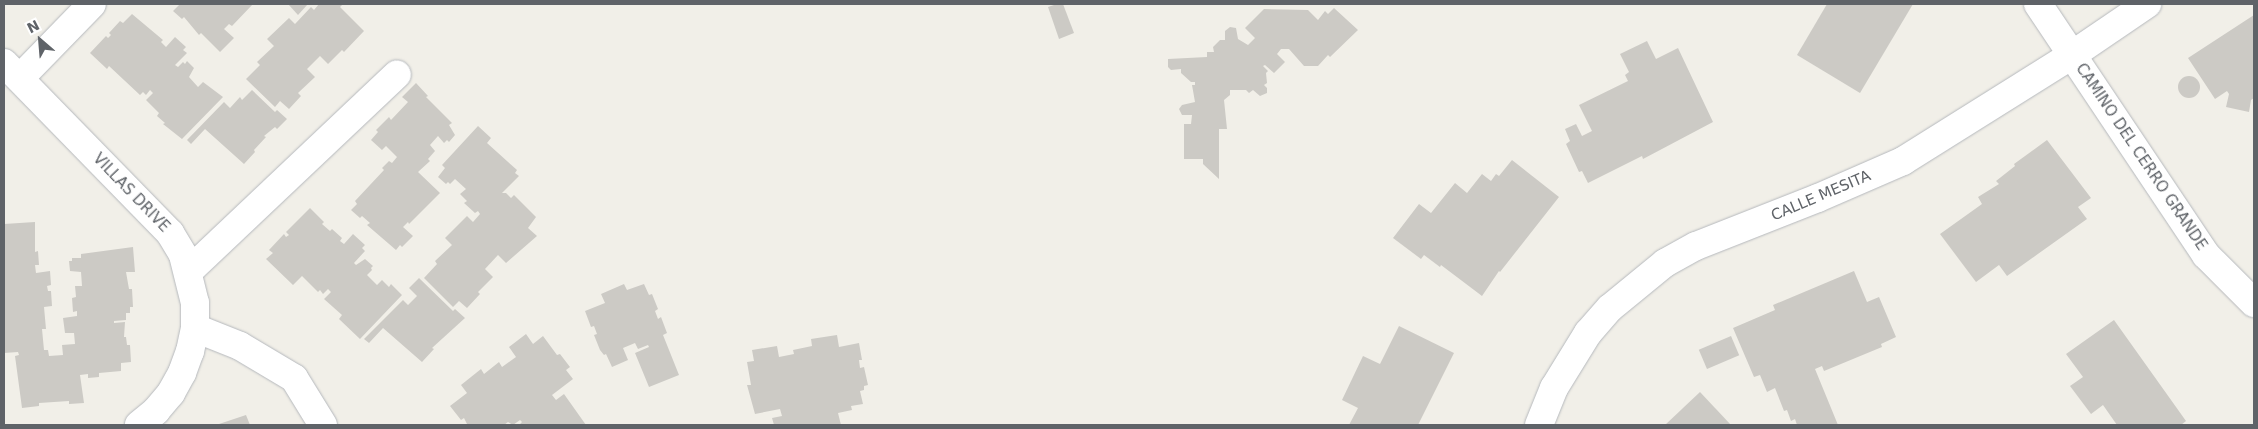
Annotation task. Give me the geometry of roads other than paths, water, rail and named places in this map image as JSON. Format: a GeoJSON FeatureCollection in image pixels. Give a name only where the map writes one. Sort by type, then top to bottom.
{"type":"FeatureCollection","features":[{"type":"Feature","properties":{"kind":"street"},"geometry":{"type":"LineString","coordinates":[[12,70],[92,4]]}},
{"type":"Feature","properties":{"kind":"street","name":"CAMINO DEL CERRO GRANDE"},"geometry":{"type":"LineString","coordinates":[[2038,4],[2206,255],[2254,303]]}},
{"type":"Feature","properties":{"kind":"street","name":"CALLE MESITA"},"geometry":{"type":"LineString","coordinates":[[1540,425],[1554,388],[1588,333],[1610,308],[1665,263],[1696,246],[1818,198],[1903,161],[2072,55],[2147,4]]}},
{"type":"Feature","properties":{"kind":"street","name":"VILLAS DRIVE"},"geometry":{"type":"LineString","coordinates":[[12,70],[170,233],[183,255],[189,271],[195,303],[195,328],[190,351],[175,386],[156,410],[139,425]]}},
{"type":"Feature","properties":{"kind":"street"},"geometry":{"type":"LineString","coordinates":[[189,271],[397,74]]}},
{"type":"Feature","properties":{"kind":"street"},"geometry":{"type":"LineString","coordinates":[[195,328],[240,346],[294,378],[324,425]]}}]}
